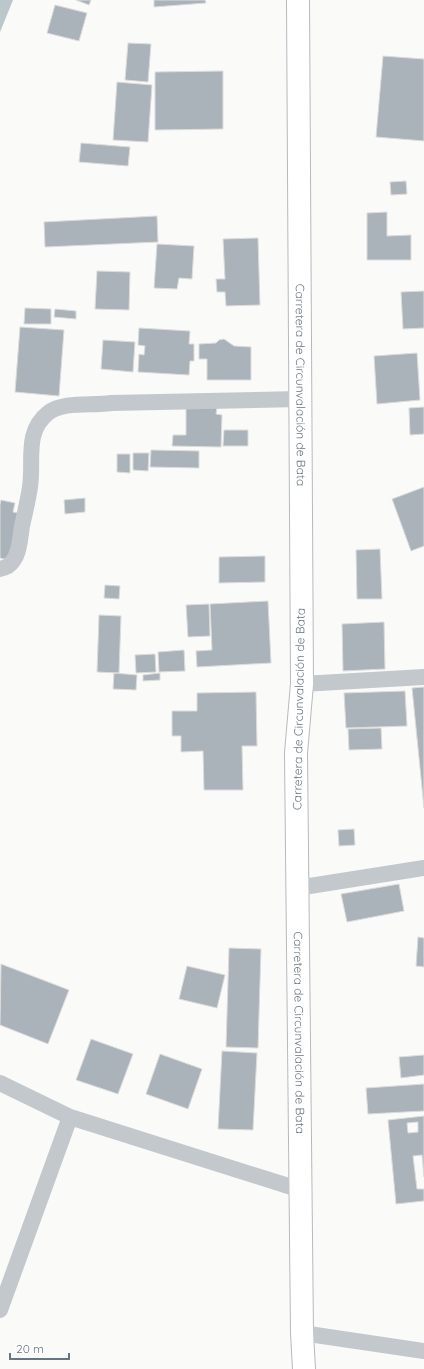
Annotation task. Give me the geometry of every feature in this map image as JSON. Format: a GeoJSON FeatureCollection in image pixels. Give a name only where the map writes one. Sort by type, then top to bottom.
{"type":"FeatureCollection","features":[{"type":"Feature","properties":{"kind":"main road","name":"Carretera de Circunvalación de Bata"},"geometry":{"type":"LineString","coordinates":[[298,0],[302,684],[296,753],[302,1333],[304,1369]]}},
{"type":"Feature","properties":{"kind":"street"},"geometry":{"type":"LineString","coordinates":[[0,569],[13,562],[20,547],[30,486],[31,442],[36,425],[48,412],[61,406],[99,405],[111,403],[300,399]]}},
{"type":"Feature","properties":{"kind":"street"},"geometry":{"type":"LineString","coordinates":[[302,684],[424,677]]}},
{"type":"Feature","properties":{"kind":"street"},"geometry":{"type":"LineString","coordinates":[[297,888],[424,868]]}},
{"type":"Feature","properties":{"kind":"street"},"geometry":{"type":"LineString","coordinates":[[0,1083],[70,1117],[301,1190]]}},
{"type":"Feature","properties":{"kind":"street"},"geometry":{"type":"LineString","coordinates":[[0,1310],[70,1117]]}},
{"type":"Feature","properties":{"kind":"street"},"geometry":{"type":"LineString","coordinates":[[302,1333],[424,1351]]}},
{"type":"Feature","properties":{"kind":"shaded area"},"geometry":{"type":"Polygon","coordinates":[[[0,0],[13,0],[0,32],[0,0]]]}},
{"type":"Feature","properties":{"kind":"building"},"geometry":{"type":"Polygon","coordinates":[[[76,0],[91,0],[89,5],[76,0]]]}},
{"type":"Feature","properties":{"kind":"building"},"geometry":{"type":"Polygon","coordinates":[[[154,0],[205,0],[206,3],[154,7],[154,0]]]}},
{"type":"Feature","properties":{"kind":"building"},"geometry":{"type":"Polygon","coordinates":[[[55,5],[87,13],[79,41],[47,33],[55,5]]]}},
{"type":"Feature","properties":{"kind":"building"},"geometry":{"type":"Polygon","coordinates":[[[128,43],[151,44],[148,82],[125,80],[128,43]]]}},
{"type":"Feature","properties":{"kind":"building"},"geometry":{"type":"Polygon","coordinates":[[[383,56],[424,59],[424,141],[376,137],[383,56]]]}},
{"type":"Feature","properties":{"kind":"building"},"geometry":{"type":"Polygon","coordinates":[[[223,71],[223,129],[155,130],[155,72],[223,71]]]}},
{"type":"Feature","properties":{"kind":"building"},"geometry":{"type":"Polygon","coordinates":[[[117,82],[152,85],[148,142],[113,140],[117,82]]]}},
{"type":"Feature","properties":{"kind":"building"},"geometry":{"type":"Polygon","coordinates":[[[81,143],[130,147],[128,166],[79,162],[81,143]]]}},
{"type":"Feature","properties":{"kind":"building"},"geometry":{"type":"Polygon","coordinates":[[[406,181],[407,194],[391,195],[390,182],[406,181]]]}},
{"type":"Feature","properties":{"kind":"building"},"geometry":{"type":"Polygon","coordinates":[[[387,212],[387,236],[411,235],[411,260],[367,260],[367,213],[387,212]]]}},
{"type":"Feature","properties":{"kind":"building"},"geometry":{"type":"Polygon","coordinates":[[[157,216],[158,242],[45,247],[44,222],[157,216]]]}},
{"type":"Feature","properties":{"kind":"building"},"geometry":{"type":"Polygon","coordinates":[[[258,238],[260,305],[226,306],[225,292],[217,292],[216,279],[225,279],[223,239],[258,238]]]}},
{"type":"Feature","properties":{"kind":"building"},"geometry":{"type":"Polygon","coordinates":[[[157,244],[194,246],[192,279],[179,278],[177,289],[154,288],[157,244]]]}},
{"type":"Feature","properties":{"kind":"building"},"geometry":{"type":"Polygon","coordinates":[[[97,271],[130,272],[129,310],[95,309],[97,271]]]}},
{"type":"Feature","properties":{"kind":"building"},"geometry":{"type":"Polygon","coordinates":[[[424,291],[424,328],[403,329],[401,292],[424,291]]]}},
{"type":"Feature","properties":{"kind":"building"},"geometry":{"type":"Polygon","coordinates":[[[25,308],[51,309],[51,324],[24,324],[25,308]]]}},
{"type":"Feature","properties":{"kind":"building"},"geometry":{"type":"Polygon","coordinates":[[[55,309],[76,311],[76,319],[54,317],[55,309]]]}},
{"type":"Feature","properties":{"kind":"building"},"geometry":{"type":"Polygon","coordinates":[[[20,327],[64,330],[59,396],[15,392],[20,327]]]}},
{"type":"Feature","properties":{"kind":"building"},"geometry":{"type":"Polygon","coordinates":[[[139,328],[190,331],[189,344],[194,344],[194,361],[190,361],[189,375],[138,372],[139,354],[144,355],[145,346],[138,345],[139,328]]]}},
{"type":"Feature","properties":{"kind":"building"},"geometry":{"type":"Polygon","coordinates":[[[224,339],[234,346],[251,347],[251,380],[207,380],[207,359],[199,359],[199,344],[216,343],[219,340],[224,339]]]}},
{"type":"Feature","properties":{"kind":"building"},"geometry":{"type":"Polygon","coordinates":[[[103,340],[135,342],[133,372],[101,369],[103,340]]]}},
{"type":"Feature","properties":{"kind":"building"},"geometry":{"type":"Polygon","coordinates":[[[417,353],[420,400],[377,404],[374,356],[417,353]]]}},
{"type":"Feature","properties":{"kind":"building"},"geometry":{"type":"Polygon","coordinates":[[[186,406],[217,407],[216,414],[222,415],[221,447],[172,446],[173,435],[186,435],[186,406]]]}},
{"type":"Feature","properties":{"kind":"building"},"geometry":{"type":"Polygon","coordinates":[[[424,407],[424,434],[410,435],[409,408],[424,407]]]}},
{"type":"Feature","properties":{"kind":"building"},"geometry":{"type":"Polygon","coordinates":[[[224,430],[248,430],[248,446],[223,446],[224,430]]]}},
{"type":"Feature","properties":{"kind":"building"},"geometry":{"type":"Polygon","coordinates":[[[151,450],[199,451],[199,468],[150,467],[151,450]]]}},
{"type":"Feature","properties":{"kind":"building"},"geometry":{"type":"Polygon","coordinates":[[[133,453],[149,453],[148,471],[133,470],[133,453]]]}},
{"type":"Feature","properties":{"kind":"building"},"geometry":{"type":"Polygon","coordinates":[[[117,454],[130,454],[130,473],[117,472],[117,454]]]}},
{"type":"Feature","properties":{"kind":"building"},"geometry":{"type":"Polygon","coordinates":[[[424,487],[424,546],[411,551],[392,499],[424,487]]]}},
{"type":"Feature","properties":{"kind":"building"},"geometry":{"type":"Polygon","coordinates":[[[85,498],[85,512],[65,514],[64,500],[85,498]]]}},
{"type":"Feature","properties":{"kind":"building"},"geometry":{"type":"Polygon","coordinates":[[[1,500],[15,503],[13,512],[20,513],[9,560],[0,558],[1,500]]]}},
{"type":"Feature","properties":{"kind":"building"},"geometry":{"type":"Polygon","coordinates":[[[380,549],[382,599],[357,599],[356,550],[380,549]]]}},
{"type":"Feature","properties":{"kind":"building"},"geometry":{"type":"Polygon","coordinates":[[[265,556],[265,582],[219,583],[219,557],[265,556]]]}},
{"type":"Feature","properties":{"kind":"building"},"geometry":{"type":"Polygon","coordinates":[[[105,585],[120,586],[119,599],[104,598],[105,585]]]}},
{"type":"Feature","properties":{"kind":"building"},"geometry":{"type":"Polygon","coordinates":[[[268,601],[271,663],[197,667],[196,651],[212,650],[210,604],[268,601]]]}},
{"type":"Feature","properties":{"kind":"building"},"geometry":{"type":"Polygon","coordinates":[[[209,604],[210,636],[188,637],[186,605],[209,604]]]}},
{"type":"Feature","properties":{"kind":"building"},"geometry":{"type":"Polygon","coordinates":[[[99,615],[121,616],[119,673],[97,672],[99,615]]]}},
{"type":"Feature","properties":{"kind":"building"},"geometry":{"type":"Polygon","coordinates":[[[384,622],[385,669],[343,671],[342,624],[384,622]]]}},
{"type":"Feature","properties":{"kind":"building"},"geometry":{"type":"Polygon","coordinates":[[[184,650],[185,671],[159,672],[158,652],[184,650]]]}},
{"type":"Feature","properties":{"kind":"building"},"geometry":{"type":"Polygon","coordinates":[[[155,654],[156,672],[136,673],[135,655],[155,654]]]}},
{"type":"Feature","properties":{"kind":"building"},"geometry":{"type":"Polygon","coordinates":[[[114,673],[137,675],[136,690],[113,689],[114,673]]]}},
{"type":"Feature","properties":{"kind":"building"},"geometry":{"type":"Polygon","coordinates":[[[160,673],[160,680],[143,681],[143,675],[160,673]]]}},
{"type":"Feature","properties":{"kind":"building"},"geometry":{"type":"Polygon","coordinates":[[[424,687],[424,808],[412,688],[424,687]]]}},
{"type":"Feature","properties":{"kind":"building"},"geometry":{"type":"Polygon","coordinates":[[[405,691],[407,726],[346,728],[344,693],[405,691]]]}},
{"type":"Feature","properties":{"kind":"building"},"geometry":{"type":"Polygon","coordinates":[[[256,692],[257,746],[242,746],[243,790],[204,790],[203,751],[181,752],[181,736],[172,736],[172,711],[197,711],[197,693],[256,692]]]}},
{"type":"Feature","properties":{"kind":"building"},"geometry":{"type":"Polygon","coordinates":[[[381,728],[382,749],[349,750],[348,729],[381,728]]]}},
{"type":"Feature","properties":{"kind":"building"},"geometry":{"type":"Polygon","coordinates":[[[354,829],[355,845],[339,846],[338,830],[354,829]]]}},
{"type":"Feature","properties":{"kind":"building"},"geometry":{"type":"Polygon","coordinates":[[[399,884],[404,911],[347,922],[341,894],[399,884]]]}},
{"type":"Feature","properties":{"kind":"building"},"geometry":{"type":"Polygon","coordinates":[[[418,937],[424,938],[424,967],[416,966],[418,937]]]}},
{"type":"Feature","properties":{"kind":"building"},"geometry":{"type":"Polygon","coordinates":[[[229,948],[261,949],[258,1048],[226,1047],[229,948]]]}},
{"type":"Feature","properties":{"kind":"building"},"geometry":{"type":"Polygon","coordinates":[[[1,964],[69,990],[48,1044],[0,1025],[1,964]]]}},
{"type":"Feature","properties":{"kind":"building"},"geometry":{"type":"Polygon","coordinates":[[[187,966],[225,975],[217,1008],[179,999],[187,966]]]}},
{"type":"Feature","properties":{"kind":"building"},"geometry":{"type":"Polygon","coordinates":[[[91,1039],[133,1054],[118,1094],[76,1080],[91,1039]]]}},
{"type":"Feature","properties":{"kind":"building"},"geometry":{"type":"Polygon","coordinates":[[[222,1051],[257,1053],[253,1130],[218,1129],[222,1051]]]}},
{"type":"Feature","properties":{"kind":"building"},"geometry":{"type":"Polygon","coordinates":[[[160,1054],[202,1069],[188,1109],[146,1094],[160,1054]]]}},
{"type":"Feature","properties":{"kind":"building"},"geometry":{"type":"Polygon","coordinates":[[[424,1055],[424,1075],[401,1078],[399,1057],[424,1055]]]}},
{"type":"Feature","properties":{"kind":"building"},"geometry":{"type":"Polygon","coordinates":[[[424,1084],[424,1111],[368,1114],[366,1088],[424,1084]]]}},
{"type":"Feature","properties":{"kind":"building"},"geometry":{"type":"Polygon","coordinates":[[[424,1116],[424,1177],[422,1155],[413,1156],[417,1189],[424,1189],[424,1201],[396,1204],[388,1120],[424,1116]],[[418,1122],[407,1123],[408,1133],[418,1132],[418,1122]]]}}]}
